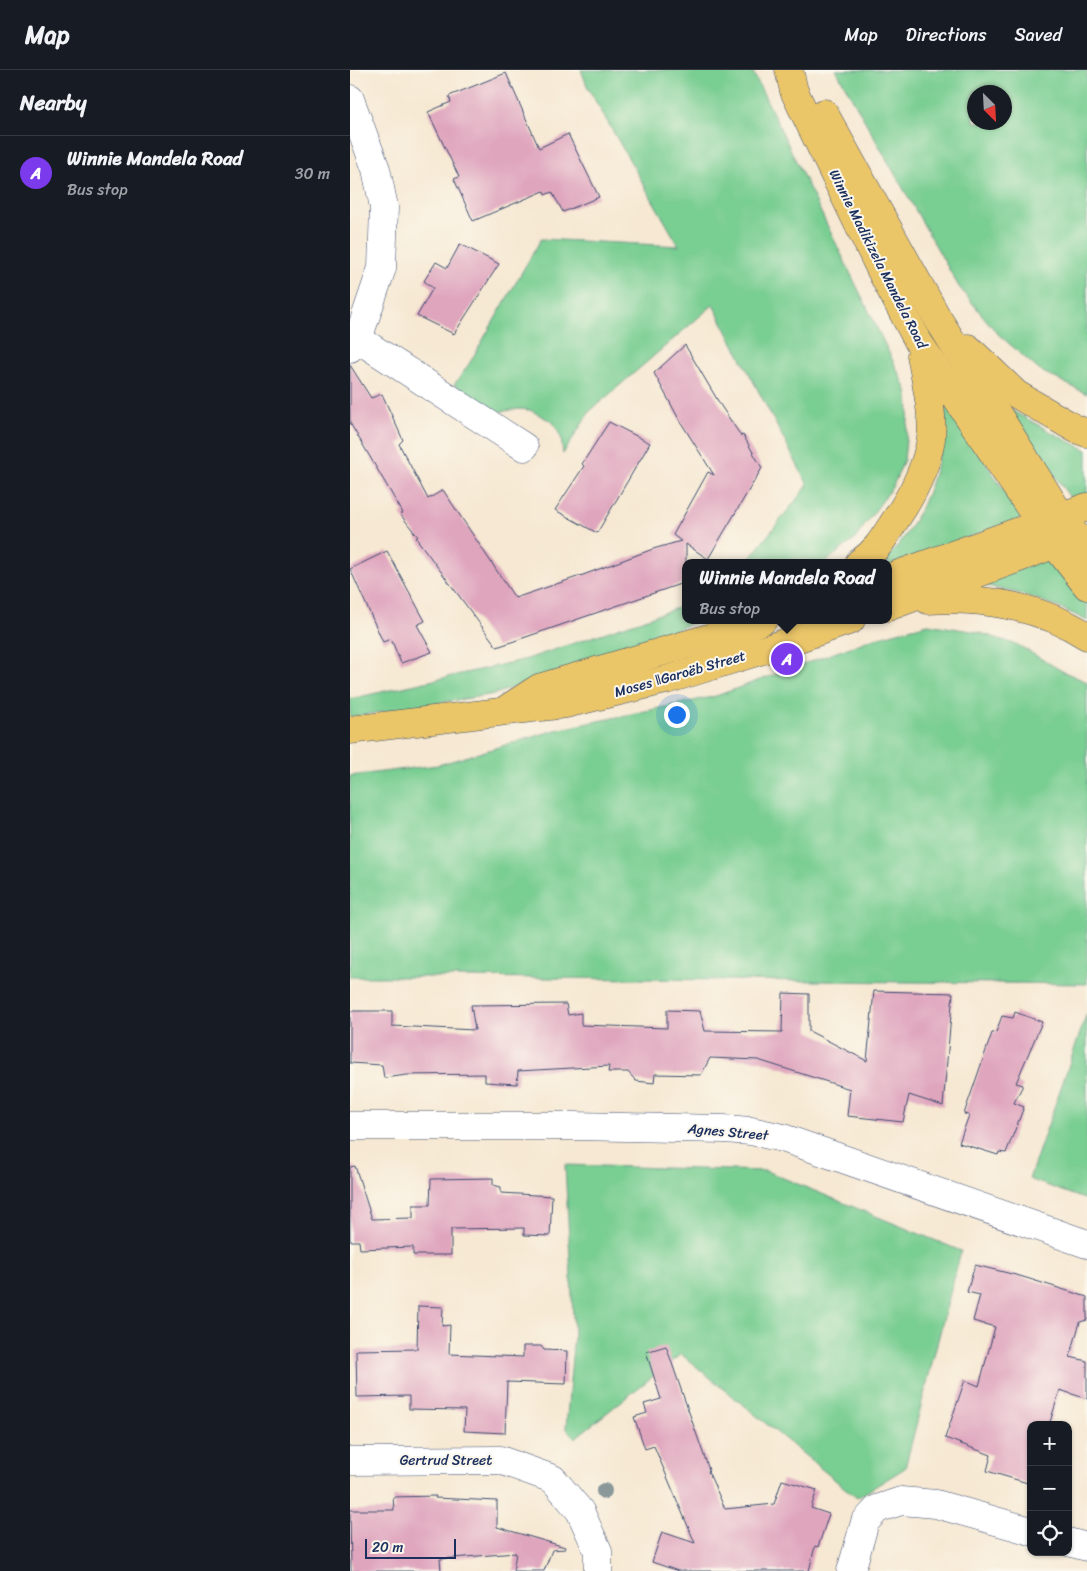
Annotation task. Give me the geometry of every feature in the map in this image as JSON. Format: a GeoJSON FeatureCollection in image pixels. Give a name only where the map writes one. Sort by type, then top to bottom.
{"type":"FeatureCollection","features":[{"type":"Feature","properties":{"kind":"main road","name":"Winnie Madikizela Mandela Road"},"geometry":{"type":"LineString","coordinates":[[788,70],[794,91],[823,152],[882,274],[919,344],[1068,534]]}},
{"type":"Feature","properties":{"kind":"main road","name":"Winnie Madikizela Mandela Road"},"geometry":{"type":"LineString","coordinates":[[798,70],[938,319],[1068,534],[1087,586]]}},
{"type":"Feature","properties":{"kind":"main road"},"geometry":{"type":"LineString","coordinates":[[938,319],[1016,394],[1076,429],[1087,433]]}},
{"type":"Feature","properties":{"kind":"main road"},"geometry":{"type":"LineString","coordinates":[[865,559],[873,553],[906,505],[923,472],[931,437],[929,399],[919,344]]}},
{"type":"Feature","properties":{"kind":"main road"},"geometry":{"type":"LineString","coordinates":[[897,605],[1068,534],[1087,507]]}},
{"type":"Feature","properties":{"kind":"main road"},"geometry":{"type":"LineString","coordinates":[[892,577],[1068,534]]}},
{"type":"Feature","properties":{"kind":"main road"},"geometry":{"type":"LineString","coordinates":[[897,605],[944,599],[982,601],[1031,611],[1072,626],[1087,636]]}},
{"type":"Feature","properties":{"kind":"main road","name":"Moses ǁGaroëb Street"},"geometry":{"type":"LineString","coordinates":[[505,711],[539,688],[753,624]]}},
{"type":"Feature","properties":{"kind":"main road","name":"Moses ǁGaroëb Street"},"geometry":{"type":"LineString","coordinates":[[350,730],[566,704],[666,680],[839,624]]}},
{"type":"Feature","properties":{"kind":"street"},"geometry":{"type":"LineString","coordinates":[[350,99],[376,169],[384,207],[382,268],[354,343],[524,447]]}},
{"type":"Feature","properties":{"kind":"street","name":"Agnes Street"},"geometry":{"type":"LineString","coordinates":[[350,1126],[574,1126],[751,1131],[783,1138],[1087,1244]]}},
{"type":"Feature","properties":{"kind":"street","name":"Gertrud Street"},"geometry":{"type":"LineString","coordinates":[[350,1460],[500,1460],[553,1479],[580,1511],[598,1551],[598,1571]]}},
{"type":"Feature","properties":{"kind":"street"},"geometry":{"type":"LineString","coordinates":[[851,1571],[866,1522],[877,1509],[901,1501],[936,1504],[1027,1530]]}},
{"type":"Feature","properties":{"kind":"street"},"geometry":{"type":"LineString","coordinates":[[1072,1543],[1087,1547]]}},
{"type":"Feature","properties":{"kind":"green space"},"geometry":{"type":"Polygon","coordinates":[[[581,70],[752,70],[907,390],[909,411],[904,460],[893,486],[854,540],[829,559],[749,559],[808,485],[713,305],[590,411],[563,454],[561,437],[553,422],[530,410],[519,409],[497,412],[454,385],[469,364],[541,239],[679,246],[588,88],[581,70]]]}},
{"type":"Feature","properties":{"kind":"green space"},"geometry":{"type":"Polygon","coordinates":[[[836,70],[1087,70],[1087,394],[1039,370],[997,333],[959,287],[836,70]]]}},
{"type":"Feature","properties":{"kind":"green space"},"geometry":{"type":"Polygon","coordinates":[[[945,400],[1022,518],[892,565],[892,559],[886,559],[912,525],[930,485],[939,454],[945,414],[945,400]]]}},
{"type":"Feature","properties":{"kind":"green space"},"geometry":{"type":"Polygon","coordinates":[[[1007,408],[1087,450],[1087,494],[1071,499],[1007,408]]]}},
{"type":"Feature","properties":{"kind":"green space"},"geometry":{"type":"Polygon","coordinates":[[[1051,556],[1087,604],[1087,621],[1061,608],[1036,599],[982,585],[1051,556]]]}},
{"type":"Feature","properties":{"kind":"green space"},"geometry":{"type":"Polygon","coordinates":[[[682,606],[682,624],[691,624],[495,694],[350,717],[350,699],[527,659],[682,606]]]}},
{"type":"Feature","properties":{"kind":"green space"},"geometry":{"type":"Polygon","coordinates":[[[928,624],[977,632],[1018,645],[1062,671],[1087,682],[1087,984],[350,977],[350,776],[438,765],[556,730],[716,696],[875,638],[928,624]]]}},
{"type":"Feature","properties":{"kind":"green space"},"geometry":{"type":"Polygon","coordinates":[[[1087,1013],[1087,1200],[1029,1179],[1087,1013]]]}},
{"type":"Feature","properties":{"kind":"green space"},"geometry":{"type":"Polygon","coordinates":[[[565,1165],[766,1171],[961,1251],[905,1468],[857,1498],[681,1354],[575,1438],[566,1428],[574,1334],[565,1165]]]}},
{"type":"Feature","properties":{"kind":"building"},"geometry":{"type":"Polygon","coordinates":[[[506,73],[539,148],[568,134],[599,197],[563,212],[552,192],[545,195],[544,191],[473,221],[454,179],[459,177],[428,112],[451,102],[449,96],[506,73]]]}},
{"type":"Feature","properties":{"kind":"building"},"geometry":{"type":"Polygon","coordinates":[[[460,244],[499,264],[454,334],[417,316],[433,288],[424,281],[436,262],[447,268],[460,244]]]}},
{"type":"Feature","properties":{"kind":"building"},"geometry":{"type":"Polygon","coordinates":[[[685,345],[721,406],[741,436],[743,435],[762,468],[708,559],[686,544],[686,559],[682,559],[682,583],[497,647],[400,514],[403,513],[350,423],[350,365],[371,398],[382,394],[403,440],[399,444],[428,499],[443,490],[515,598],[653,549],[681,541],[673,535],[708,472],[714,475],[680,421],[654,373],[685,345]]]}},
{"type":"Feature","properties":{"kind":"building"},"geometry":{"type":"Polygon","coordinates":[[[609,422],[650,443],[597,533],[555,510],[584,466],[582,464],[609,422]]]}},
{"type":"Feature","properties":{"kind":"building"},"geometry":{"type":"Polygon","coordinates":[[[387,551],[425,621],[417,625],[432,652],[401,663],[391,639],[383,642],[350,569],[387,551]]]}},
{"type":"Feature","properties":{"kind":"building"},"geometry":{"type":"Polygon","coordinates":[[[874,991],[953,993],[943,1106],[909,1095],[903,1122],[847,1116],[850,1089],[758,1060],[710,1058],[701,1075],[655,1074],[654,1083],[636,1081],[628,1072],[608,1072],[609,1066],[518,1071],[517,1084],[485,1082],[485,1074],[407,1075],[384,1078],[382,1065],[350,1063],[350,1011],[392,1011],[392,1026],[475,1030],[471,1005],[566,1004],[568,1015],[581,1013],[581,1025],[667,1028],[667,1010],[700,1011],[705,1031],[782,1032],[783,993],[809,994],[809,1031],[867,1061],[874,991]]]}},
{"type":"Feature","properties":{"kind":"building"},"geometry":{"type":"Polygon","coordinates":[[[1015,1012],[1042,1022],[1016,1083],[1023,1085],[1014,1103],[1024,1107],[1006,1153],[999,1152],[998,1155],[959,1143],[969,1115],[964,1114],[992,1033],[996,1032],[1002,1016],[1013,1018],[1015,1012]]]}},
{"type":"Feature","properties":{"kind":"building"},"geometry":{"type":"Polygon","coordinates":[[[355,1166],[372,1219],[413,1218],[413,1205],[430,1205],[431,1179],[493,1178],[493,1185],[501,1187],[501,1193],[552,1196],[550,1236],[524,1235],[524,1228],[451,1229],[451,1255],[413,1255],[413,1247],[360,1249],[359,1241],[350,1241],[350,1167],[355,1166]]]}},
{"type":"Feature","properties":{"kind":"building"},"geometry":{"type":"Polygon","coordinates":[[[975,1265],[1020,1276],[1087,1297],[1087,1320],[1080,1322],[1070,1357],[1087,1361],[1087,1399],[1060,1390],[1050,1421],[1027,1421],[1027,1483],[987,1471],[991,1455],[945,1438],[965,1380],[979,1386],[995,1327],[973,1321],[980,1295],[967,1292],[975,1265]]]}},
{"type":"Feature","properties":{"kind":"building"},"geometry":{"type":"Polygon","coordinates":[[[418,1306],[443,1307],[442,1326],[450,1325],[449,1354],[523,1357],[523,1346],[541,1346],[544,1350],[567,1351],[566,1384],[507,1382],[505,1433],[464,1431],[465,1410],[409,1409],[409,1396],[357,1397],[356,1350],[417,1349],[418,1306]]]}},
{"type":"Feature","properties":{"kind":"building"},"geometry":{"type":"Polygon","coordinates":[[[666,1346],[708,1471],[725,1509],[774,1504],[782,1480],[817,1490],[811,1508],[829,1514],[818,1547],[815,1546],[809,1571],[678,1571],[652,1562],[662,1532],[695,1543],[654,1446],[645,1449],[634,1417],[647,1413],[644,1404],[661,1399],[646,1352],[666,1346]]]}},
{"type":"Feature","properties":{"kind":"building"},"geometry":{"type":"Polygon","coordinates":[[[436,1496],[435,1498],[497,1501],[497,1527],[565,1547],[565,1549],[552,1550],[544,1571],[513,1571],[516,1553],[440,1559],[441,1571],[351,1571],[350,1510],[394,1510],[393,1497],[436,1496]]]}},
{"type":"Feature","properties":{"kind":"place","name":"Winnie Mandela Road"},"geometry":{"type":"Point","coordinates":[787,659]}}]}
